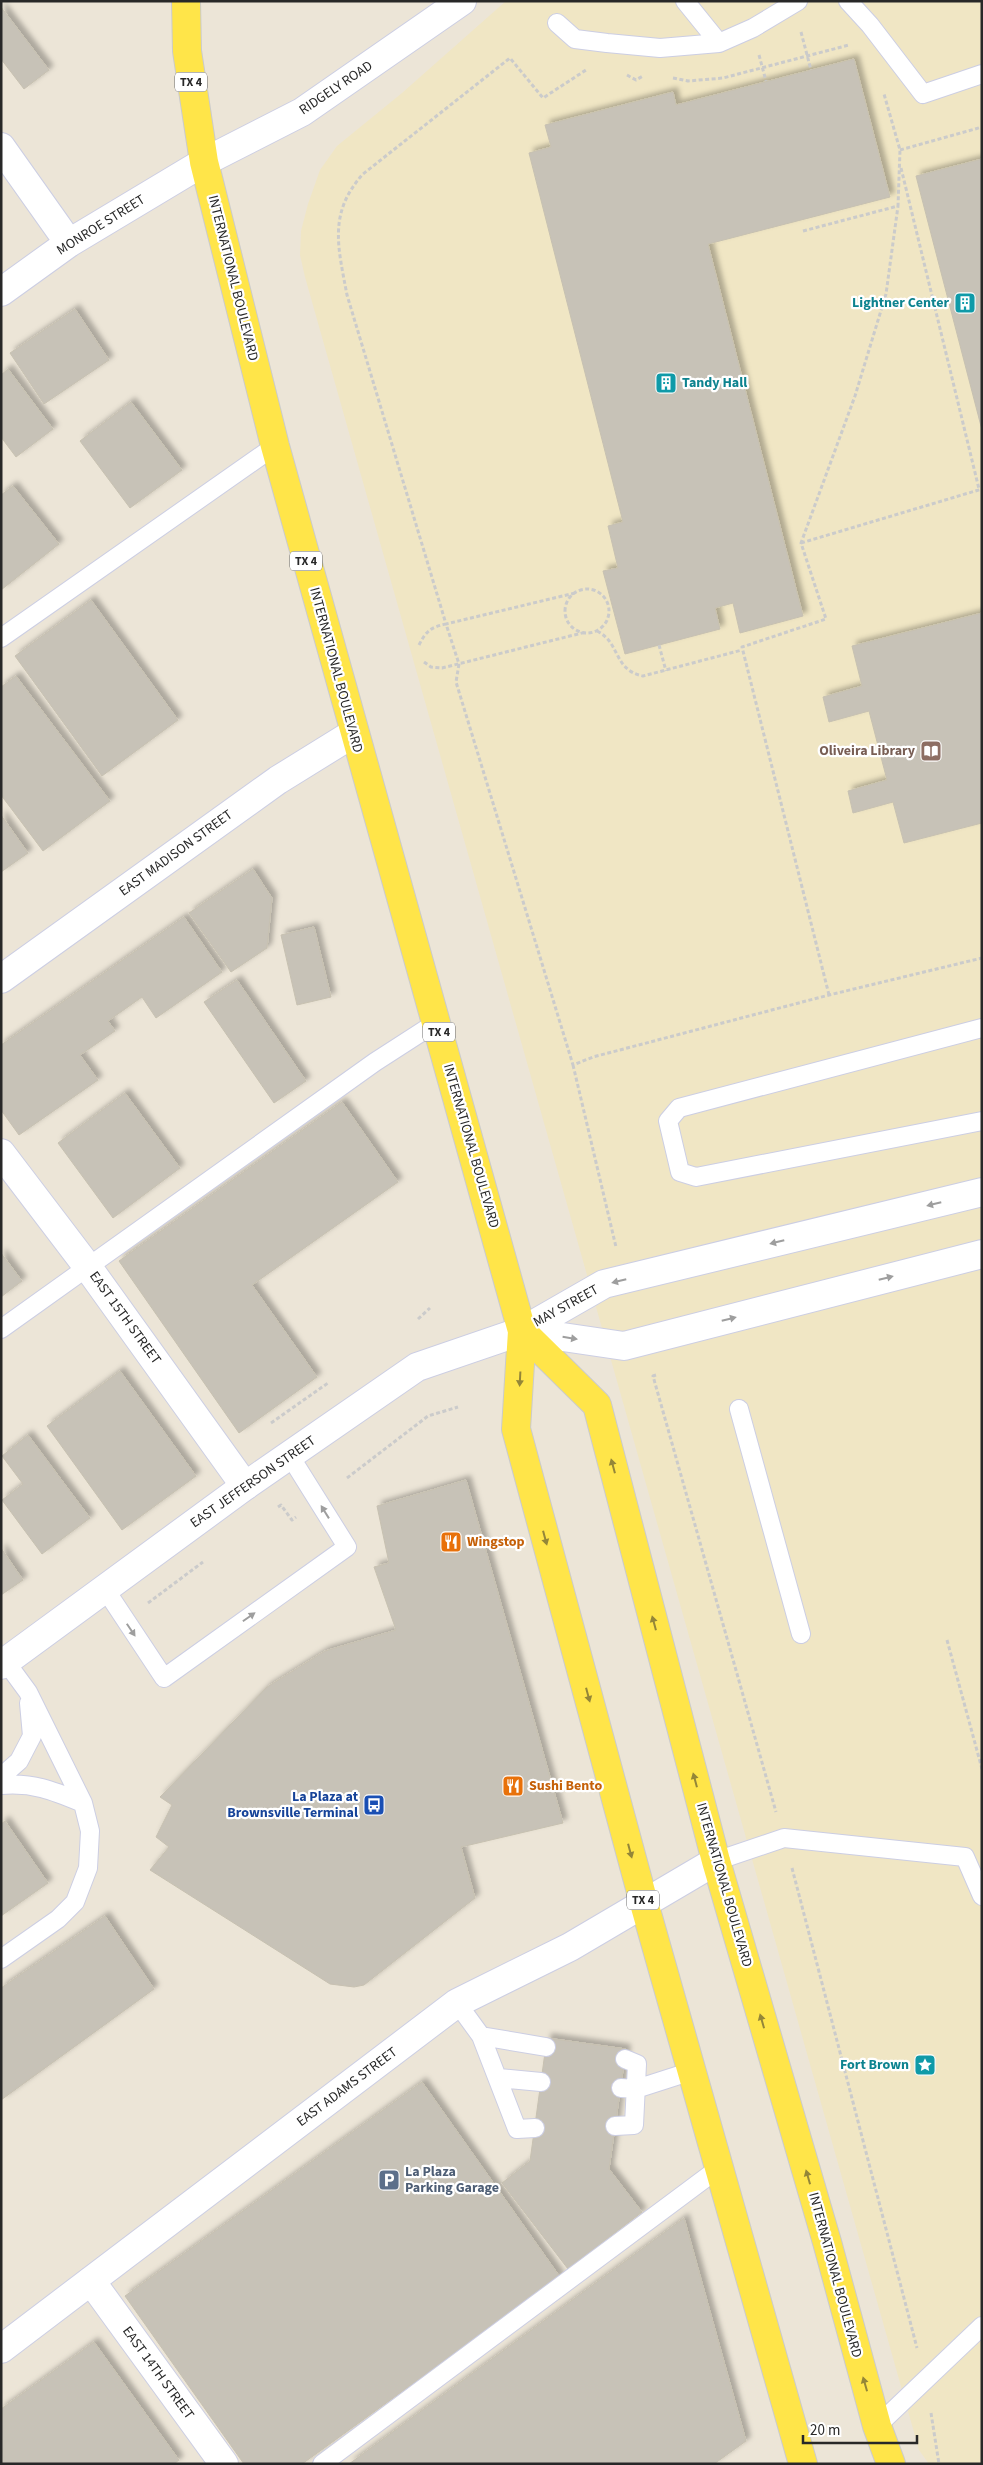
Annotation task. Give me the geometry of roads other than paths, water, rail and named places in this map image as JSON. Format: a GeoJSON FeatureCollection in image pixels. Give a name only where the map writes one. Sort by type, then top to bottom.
{"type":"FeatureCollection","features":[{"type":"Feature","properties":{"kind":"main road","name":"INTERNATIONAL BOULEVARD"},"geometry":{"type":"LineString","coordinates":[[186,1],[187,51],[204,162],[275,446],[522,1330],[516,1429],[644,1903],[803,2464]]}},
{"type":"Feature","properties":{"kind":"main road","name":"INTERNATIONAL BOULEVARD"},"geometry":{"type":"LineString","coordinates":[[522,1330],[597,1405],[716,1861],[827,2242],[877,2426],[891,2464]]}},
{"type":"Feature","properties":{"kind":"street","name":"RIDGELY ROAD"},"geometry":{"type":"LineString","coordinates":[[204,162],[302,112],[462,1]]}},
{"type":"Feature","properties":{"kind":"street"},"geometry":{"type":"LineString","coordinates":[[1,147],[70,243]]}},
{"type":"Feature","properties":{"kind":"street","name":"MONROE STREET"},"geometry":{"type":"LineString","coordinates":[[1,292],[70,243],[204,162]]}},
{"type":"Feature","properties":{"kind":"street","name":"EAST MADISON STREET"},"geometry":{"type":"LineString","coordinates":[[1,979],[278,780],[354,734]]}},
{"type":"Feature","properties":{"kind":"street","name":"EAST 15TH STREET"},"geometry":{"type":"LineString","coordinates":[[1,1153],[87,1266],[245,1486]]}},
{"type":"Feature","properties":{"kind":"street","name":"MAY STREET"},"geometry":{"type":"LineString","coordinates":[[522,1330],[604,1284],[982,1192]]}},
{"type":"Feature","properties":{"kind":"street","name":"MAY STREET"},"geometry":{"type":"LineString","coordinates":[[522,1330],[624,1346],[982,1254]]}},
{"type":"Feature","properties":{"kind":"street","name":"EAST JEFFERSON STREET"},"geometry":{"type":"LineString","coordinates":[[4,1664],[245,1486],[417,1367],[522,1330]]}},
{"type":"Feature","properties":{"kind":"street","name":"EAST ADAMS STREET"},"geometry":{"type":"LineString","coordinates":[[1,2349],[457,2003],[570,1947],[716,1861]]}},
{"type":"Feature","properties":{"kind":"street","name":"EAST 14TH STREET"},"geometry":{"type":"LineString","coordinates":[[91,2281],[224,2464]]}},
{"type":"Feature","properties":{"kind":"lane"},"geometry":{"type":"LineString","coordinates":[[685,1],[720,43]]}},
{"type":"Feature","properties":{"kind":"lane"},"geometry":{"type":"LineString","coordinates":[[557,23],[575,39],[607,43],[660,48],[720,43],[753,28],[798,1]]}},
{"type":"Feature","properties":{"kind":"lane"},"geometry":{"type":"LineString","coordinates":[[848,1],[870,25],[923,94],[982,74]]}},
{"type":"Feature","properties":{"kind":"lane"},"geometry":{"type":"LineString","coordinates":[[1,638],[275,446]]}},
{"type":"Feature","properties":{"kind":"lane"},"geometry":{"type":"LineString","coordinates":[[1,1329],[376,1062],[436,1022]]}},
{"type":"Feature","properties":{"kind":"lane"},"geometry":{"type":"LineString","coordinates":[[982,1028],[679,1108],[668,1121],[680,1172],[696,1177],[982,1121]]}},
{"type":"Feature","properties":{"kind":"lane"},"geometry":{"type":"LineString","coordinates":[[739,1409],[801,1634]]}},
{"type":"Feature","properties":{"kind":"lane"},"geometry":{"type":"LineString","coordinates":[[105,1589],[164,1678],[347,1548],[290,1456]]}},
{"type":"Feature","properties":{"kind":"lane"},"geometry":{"type":"LineString","coordinates":[[1,1959],[58,1919],[75,1902],[88,1868],[90,1831],[83,1803],[28,1692],[4,1664]]}},
{"type":"Feature","properties":{"kind":"lane"},"geometry":{"type":"LineString","coordinates":[[1,1777],[19,1761],[32,1736],[28,1692]]}},
{"type":"Feature","properties":{"kind":"lane"},"geometry":{"type":"LineString","coordinates":[[1,1785],[21,1783],[52,1790],[83,1803]]}},
{"type":"Feature","properties":{"kind":"lane"},"geometry":{"type":"LineString","coordinates":[[716,1861],[784,1838],[965,1857],[982,1896]]}},
{"type":"Feature","properties":{"kind":"lane"},"geometry":{"type":"LineString","coordinates":[[457,2003],[481,2036],[499,2078],[517,2129],[535,2128]]}},
{"type":"Feature","properties":{"kind":"lane"},"geometry":{"type":"LineString","coordinates":[[481,2036],[546,2047]]}},
{"type":"Feature","properties":{"kind":"lane"},"geometry":{"type":"LineString","coordinates":[[615,2126],[634,2125],[628,2089],[637,2064],[625,2059]]}},
{"type":"Feature","properties":{"kind":"lane"},"geometry":{"type":"LineString","coordinates":[[628,2089],[692,2071]]}},
{"type":"Feature","properties":{"kind":"lane"},"geometry":{"type":"LineString","coordinates":[[499,2078],[541,2082]]}},
{"type":"Feature","properties":{"kind":"lane"},"geometry":{"type":"LineString","coordinates":[[322,2464],[719,2168]]}},
{"type":"Feature","properties":{"kind":"lane"},"geometry":{"type":"LineString","coordinates":[[877,2426],[982,2326]]}},
{"type":"Feature","properties":{"kind":"place","name":"Lightner Center"},"geometry":{"type":"Point","coordinates":[965,303]}},
{"type":"Feature","properties":{"kind":"place","name":"Tandy Hall"},"geometry":{"type":"Point","coordinates":[666,383]}},
{"type":"Feature","properties":{"kind":"place","name":"Oliveira Library"},"geometry":{"type":"Point","coordinates":[931,751]}},
{"type":"Feature","properties":{"kind":"place","name":"Wingstop"},"geometry":{"type":"Point","coordinates":[451,1542]}},
{"type":"Feature","properties":{"kind":"place","name":"Sushi Bento"},"geometry":{"type":"Point","coordinates":[513,1786]}},
{"type":"Feature","properties":{"kind":"place","name":"La Plaza at Brownsville Terminal"},"geometry":{"type":"Point","coordinates":[374,1805]}},
{"type":"Feature","properties":{"kind":"place","name":"Fort Brown"},"geometry":{"type":"Point","coordinates":[925,2065]}},
{"type":"Feature","properties":{"kind":"place","name":"La Plaza Parking Garage"},"geometry":{"type":"Point","coordinates":[389,2180]}}]}
